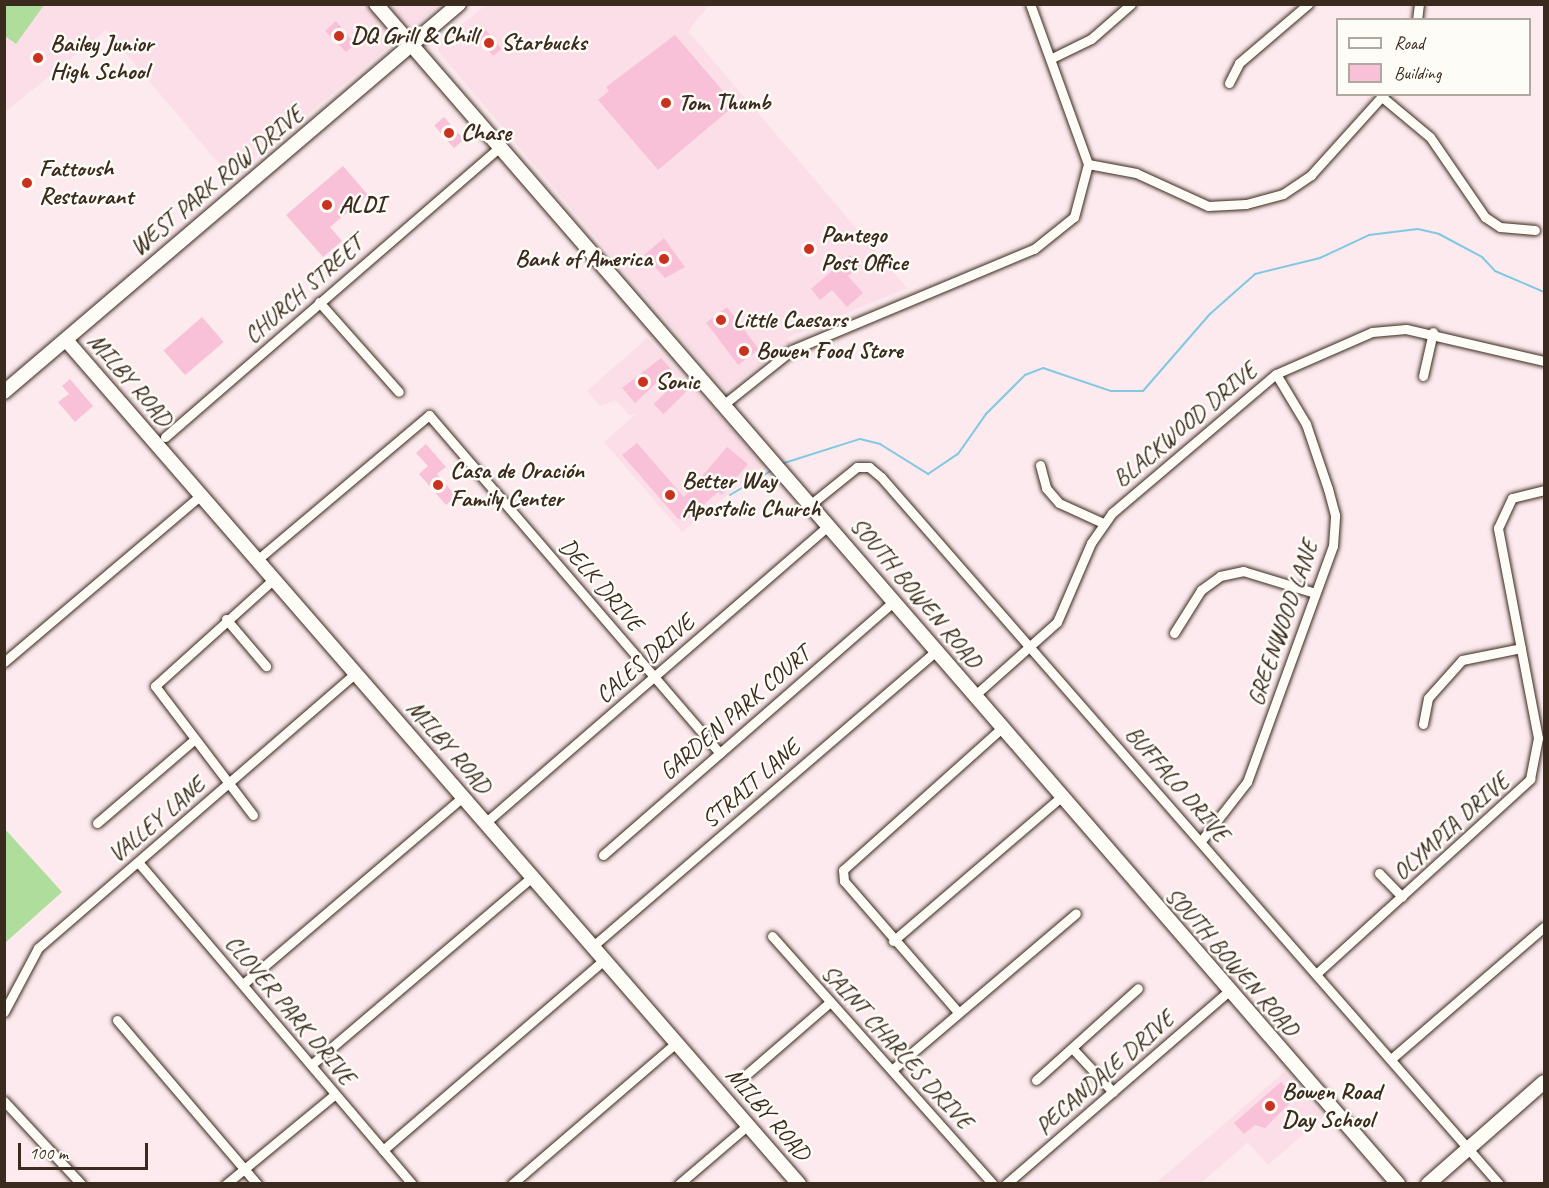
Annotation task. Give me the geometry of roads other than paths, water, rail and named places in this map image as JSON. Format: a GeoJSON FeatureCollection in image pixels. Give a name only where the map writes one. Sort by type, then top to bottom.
{"type":"FeatureCollection","features":[{"type":"Feature","properties":{"kind":"main road","name":"SOUTH BOWEN ROAD"},"geometry":{"type":"LineString","coordinates":[[376,4],[497,149],[830,525],[935,652],[1003,727],[1228,992],[1398,1184]]}},
{"type":"Feature","properties":{"kind":"main road","name":"WEST PARK ROW DRIVE"},"geometry":{"type":"LineString","coordinates":[[4,392],[459,4]]}},
{"type":"Feature","properties":{"kind":"main road","name":"MILBY ROAD"},"geometry":{"type":"LineString","coordinates":[[66,340],[799,1184]]}},
{"type":"Feature","properties":{"kind":"main road"},"geometry":{"type":"LineString","coordinates":[[1428,1184],[1545,1082]]}},
{"type":"Feature","properties":{"kind":"main road"},"geometry":{"type":"LineString","coordinates":[[1381,1164],[1387,1184]]}},
{"type":"Feature","properties":{"kind":"street"},"geometry":{"type":"LineString","coordinates":[[723,405],[774,362],[822,335],[1034,249],[1074,217],[1088,164],[1052,58],[1030,4]]}},
{"type":"Feature","properties":{"kind":"street"},"geometry":{"type":"LineString","coordinates":[[1052,58],[1091,39],[1131,4]]}},
{"type":"Feature","properties":{"kind":"street"},"geometry":{"type":"LineString","coordinates":[[1229,83],[1239,63],[1308,4]]}},
{"type":"Feature","properties":{"kind":"street"},"geometry":{"type":"LineString","coordinates":[[1088,164],[1136,173],[1208,206],[1246,204],[1283,194],[1311,175],[1383,96],[1430,137],[1485,217],[1500,227],[1535,230]]}},
{"type":"Feature","properties":{"kind":"street","name":"CHURCH STREET"},"geometry":{"type":"LineString","coordinates":[[165,436],[497,149]]}},
{"type":"Feature","properties":{"kind":"street"},"geometry":{"type":"LineString","coordinates":[[319,302],[399,392]]}},
{"type":"Feature","properties":{"kind":"street","name":"BLACKWOOD DRIVE"},"geometry":{"type":"LineString","coordinates":[[974,696],[1030,647],[1067,607],[1103,523],[1276,375],[1372,332],[1433,332],[1545,361]]}},
{"type":"Feature","properties":{"kind":"street"},"geometry":{"type":"LineString","coordinates":[[1423,376],[1433,332]]}},
{"type":"Feature","properties":{"kind":"street","name":"GREENWOOD LANE"},"geometry":{"type":"LineString","coordinates":[[1201,842],[1247,782],[1333,546],[1335,515],[1306,424],[1276,375]]}},
{"type":"Feature","properties":{"kind":"street","name":"DELK DRIVE"},"geometry":{"type":"LineString","coordinates":[[257,560],[429,416],[720,753]]}},
{"type":"Feature","properties":{"kind":"street"},"geometry":{"type":"LineString","coordinates":[[1040,465],[1043,482],[1059,503],[1103,523]]}},
{"type":"Feature","properties":{"kind":"street","name":"BUFFALO DRIVE"},"geometry":{"type":"LineString","coordinates":[[811,504],[850,471],[869,467],[1030,647],[1499,1184]]}},
{"type":"Feature","properties":{"kind":"street","name":"OLYMPIA DRIVE"},"geometry":{"type":"LineString","coordinates":[[1316,974],[1530,779],[1538,738],[1499,516],[1512,498],[1545,490]]}},
{"type":"Feature","properties":{"kind":"street"},"geometry":{"type":"LineString","coordinates":[[4,662],[201,495]]}},
{"type":"Feature","properties":{"kind":"street","name":"CALES DRIVE"},"geometry":{"type":"LineString","coordinates":[[485,823],[830,525]]}},
{"type":"Feature","properties":{"kind":"street"},"geometry":{"type":"LineString","coordinates":[[1174,633],[1201,590],[1220,576],[1243,571],[1315,592]]}},
{"type":"Feature","properties":{"kind":"street"},"geometry":{"type":"LineString","coordinates":[[253,815],[228,786],[155,683],[274,579]]}},
{"type":"Feature","properties":{"kind":"street","name":"GARDEN PARK COURT"},"geometry":{"type":"LineString","coordinates":[[603,855],[894,601]]}},
{"type":"Feature","properties":{"kind":"street"},"geometry":{"type":"LineString","coordinates":[[226,619],[266,666]]}},
{"type":"Feature","properties":{"kind":"street"},"geometry":{"type":"LineString","coordinates":[[1423,724],[1428,698],[1462,660],[1521,648]]}},
{"type":"Feature","properties":{"kind":"street","name":"STRAIT LANE"},"geometry":{"type":"LineString","coordinates":[[593,946],[935,652]]}},
{"type":"Feature","properties":{"kind":"street","name":"VALLEY LANE"},"geometry":{"type":"LineString","coordinates":[[4,1012],[38,948],[228,786],[355,673]]}},
{"type":"Feature","properties":{"kind":"street"},"geometry":{"type":"LineString","coordinates":[[958,1012],[893,941],[844,880],[843,870],[1003,727]]}},
{"type":"Feature","properties":{"kind":"street"},"geometry":{"type":"LineString","coordinates":[[97,823],[194,740]]}},
{"type":"Feature","properties":{"kind":"street"},"geometry":{"type":"LineString","coordinates":[[893,941],[1062,796]]}},
{"type":"Feature","properties":{"kind":"street"},"geometry":{"type":"LineString","coordinates":[[243,984],[463,797]]}},
{"type":"Feature","properties":{"kind":"street","name":"CLOVER PARK DRIVE"},"geometry":{"type":"LineString","coordinates":[[138,862],[412,1184]]}},
{"type":"Feature","properties":{"kind":"street"},"geometry":{"type":"LineString","coordinates":[[1379,873],[1402,897]]}},
{"type":"Feature","properties":{"kind":"street"},"geometry":{"type":"LineString","coordinates":[[311,1065],[532,877]]}},
{"type":"Feature","properties":{"kind":"street"},"geometry":{"type":"LineString","coordinates":[[894,1069],[1076,913]]}},
{"type":"Feature","properties":{"kind":"street"},"geometry":{"type":"LineString","coordinates":[[1391,1059],[1545,927]]}},
{"type":"Feature","properties":{"kind":"street","name":"SAINT CHARLES DRIVE"},"geometry":{"type":"LineString","coordinates":[[772,936],[830,1002],[894,1069],[993,1184]]}},
{"type":"Feature","properties":{"kind":"street"},"geometry":{"type":"LineString","coordinates":[[383,1149],[604,960]]}},
{"type":"Feature","properties":{"kind":"street"},"geometry":{"type":"LineString","coordinates":[[1036,1080],[1138,988]]}},
{"type":"Feature","properties":{"kind":"street","name":"PECANDALE DRIVE"},"geometry":{"type":"LineString","coordinates":[[1006,1184],[1228,992]]}},
{"type":"Feature","properties":{"kind":"street"},"geometry":{"type":"LineString","coordinates":[[748,1073],[830,1002]]}},
{"type":"Feature","properties":{"kind":"street"},"geometry":{"type":"LineString","coordinates":[[117,1020],[257,1184]]}},
{"type":"Feature","properties":{"kind":"street"},"geometry":{"type":"LineString","coordinates":[[512,1184],[676,1043]]}},
{"type":"Feature","properties":{"kind":"street"},"geometry":{"type":"LineString","coordinates":[[1072,1047],[1113,1092]]}},
{"type":"Feature","properties":{"kind":"street"},"geometry":{"type":"LineString","coordinates":[[226,1184],[335,1094]]}},
{"type":"Feature","properties":{"kind":"street"},"geometry":{"type":"LineString","coordinates":[[4,1101],[81,1184]]}},
{"type":"Feature","properties":{"kind":"street"},"geometry":{"type":"LineString","coordinates":[[679,1184],[748,1125]]}},
{"type":"Feature","properties":{"kind":"waterway"},"geometry":{"type":"LineString","coordinates":[[781,464],[860,439],[880,444],[928,474],[958,454],[986,414],[1025,375],[1043,368],[1111,391],[1143,391],[1210,314],[1255,274],[1320,258],[1369,235],[1418,229],[1439,234],[1482,257],[1495,271],[1544,292]]}},
{"type":"Feature","properties":{"kind":"waterway"},"geometry":{"type":"LineString","coordinates":[[730,495],[774,469]]}},
{"type":"Feature","properties":{"kind":"place","name":"DQ Grill & Chill"},"geometry":{"type":"Point","coordinates":[339,36]}},
{"type":"Feature","properties":{"kind":"place","name":"Starbucks"},"geometry":{"type":"Point","coordinates":[489,43]}},
{"type":"Feature","properties":{"kind":"place","name":"Bailey Junior High School"},"geometry":{"type":"Point","coordinates":[38,58]}},
{"type":"Feature","properties":{"kind":"place","name":"Tom Thumb"},"geometry":{"type":"Point","coordinates":[666,103]}},
{"type":"Feature","properties":{"kind":"place","name":"Chase"},"geometry":{"type":"Point","coordinates":[449,133]}},
{"type":"Feature","properties":{"kind":"place","name":"Fattoush Restaurant"},"geometry":{"type":"Point","coordinates":[27,183]}},
{"type":"Feature","properties":{"kind":"place","name":"ALDI"},"geometry":{"type":"Point","coordinates":[327,205]}},
{"type":"Feature","properties":{"kind":"place","name":"Pantego Post Office"},"geometry":{"type":"Point","coordinates":[809,249]}},
{"type":"Feature","properties":{"kind":"place","name":"Bank of America"},"geometry":{"type":"Point","coordinates":[664,259]}},
{"type":"Feature","properties":{"kind":"place","name":"Little Caesars"},"geometry":{"type":"Point","coordinates":[721,320]}},
{"type":"Feature","properties":{"kind":"place","name":"Bowen Food Store"},"geometry":{"type":"Point","coordinates":[744,351]}},
{"type":"Feature","properties":{"kind":"place","name":"Sonic"},"geometry":{"type":"Point","coordinates":[643,382]}},
{"type":"Feature","properties":{"kind":"place","name":"Casa de Oración Family Center"},"geometry":{"type":"Point","coordinates":[438,485]}},
{"type":"Feature","properties":{"kind":"place","name":"Better Way Apostolic Church"},"geometry":{"type":"Point","coordinates":[670,495]}},
{"type":"Feature","properties":{"kind":"place","name":"Bowen Road Day School"},"geometry":{"type":"Point","coordinates":[1270,1106]}}]}
